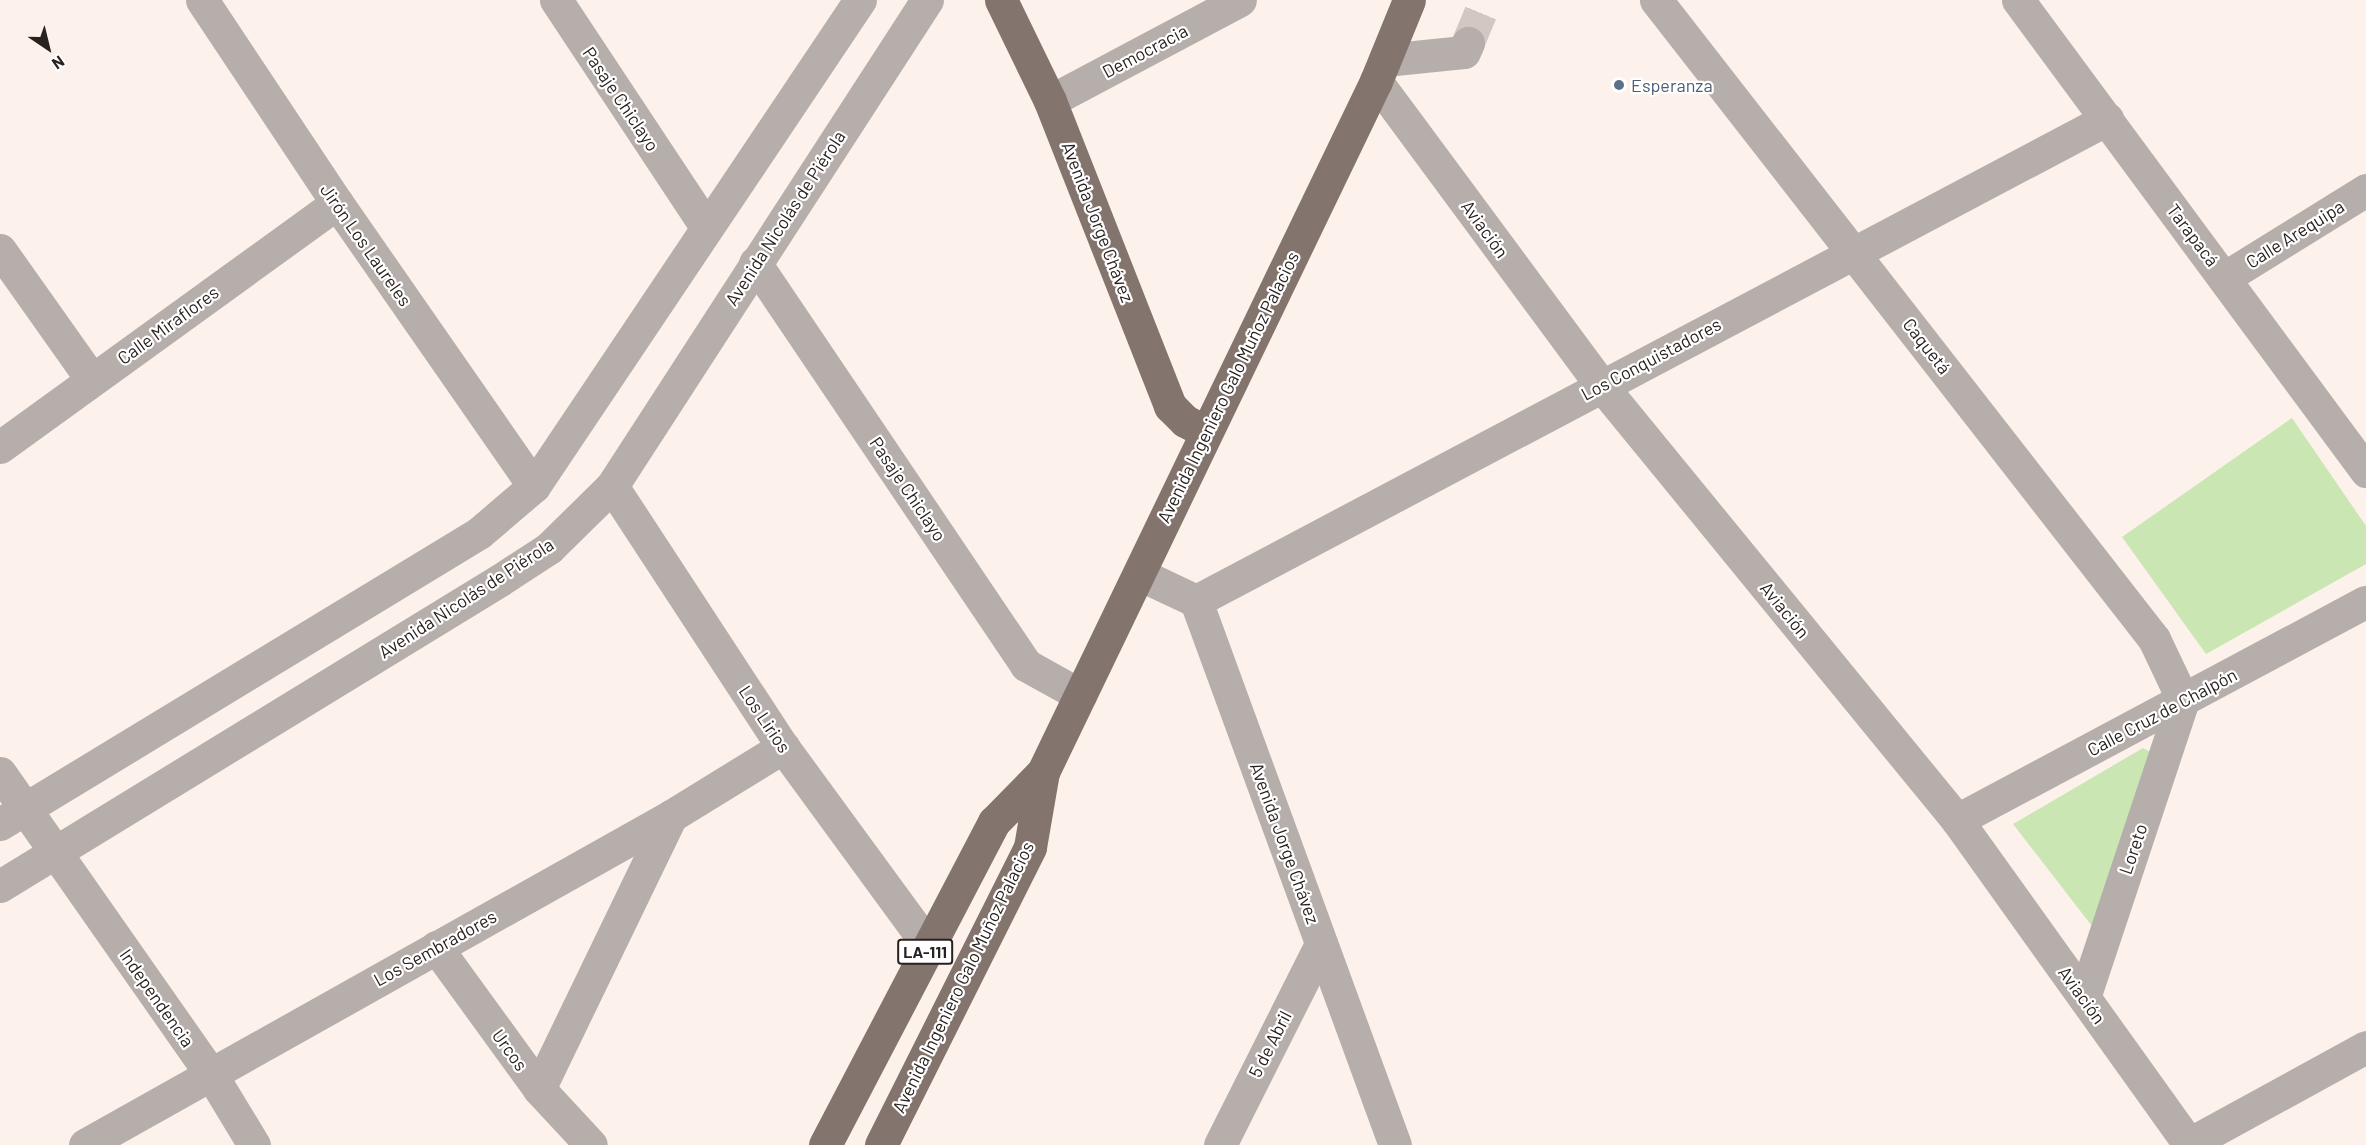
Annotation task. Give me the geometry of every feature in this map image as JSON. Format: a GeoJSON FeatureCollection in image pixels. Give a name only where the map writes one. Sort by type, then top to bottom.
{"type":"FeatureCollection","features":[{"type":"Feature","properties":{"kind":"main road","name":"Avenida Jorge Chávez"},"geometry":{"type":"LineString","coordinates":[[1001,0],[1050,101],[1170,406],[1185,421],[1205,431]]}},
{"type":"Feature","properties":{"kind":"main road","name":"Avenida Ingeniero Galo Muñoz Palacios"},"geometry":{"type":"LineString","coordinates":[[881,1145],[1030,847],[1043,772],[1205,431],[1381,70],[1409,0]]}},
{"type":"Feature","properties":{"kind":"main road","name":"Avenida Ingeniero Galo Muñoz Palacios"},"geometry":{"type":"LineString","coordinates":[[825,1145],[994,822],[1043,772]]}},
{"type":"Feature","properties":{"kind":"street","name":"Jirón Los Laureles"},"geometry":{"type":"LineString","coordinates":[[202,0],[337,203],[534,486]]}},
{"type":"Feature","properties":{"kind":"street","name":"Pasaje Chiclayo"},"geometry":{"type":"LineString","coordinates":[[556,0],[707,228]]}},
{"type":"Feature","properties":{"kind":"street"},"geometry":{"type":"LineString","coordinates":[[13,816],[479,532],[534,486],[860,0]]}},
{"type":"Feature","properties":{"kind":"street","name":"Avenida Nicolás de Piérola"},"geometry":{"type":"LineString","coordinates":[[0,886],[549,548],[612,486],[927,0]]}},
{"type":"Feature","properties":{"kind":"street","name":"Democracia"},"geometry":{"type":"LineString","coordinates":[[1050,101],[1240,0]]}},
{"type":"Feature","properties":{"kind":"street","name":"Caquetá"},"geometry":{"type":"LineString","coordinates":[[1656,0],[2154,639],[2183,700]]}},
{"type":"Feature","properties":{"kind":"street","name":"Tarapacá"},"geometry":{"type":"LineString","coordinates":[[2018,0],[2366,471]]}},
{"type":"Feature","properties":{"kind":"street"},"geometry":{"type":"LineString","coordinates":[[1381,70],[1464,52],[1468,43]]}},
{"type":"Feature","properties":{"kind":"street","name":"Aviación"},"geometry":{"type":"LineString","coordinates":[[1381,70],[1601,385],[1957,820],[2188,1144]]}},
{"type":"Feature","properties":{"kind":"street","name":"Los Conquistadores"},"geometry":{"type":"LineString","coordinates":[[1196,601],[2107,119]]}},
{"type":"Feature","properties":{"kind":"street","name":"Calle Arequipa"},"geometry":{"type":"LineString","coordinates":[[2224,278],[2366,190]]}},
{"type":"Feature","properties":{"kind":"street","name":"Calle Miraflores"},"geometry":{"type":"LineString","coordinates":[[0,447],[337,203]]}},
{"type":"Feature","properties":{"kind":"street"},"geometry":{"type":"LineString","coordinates":[[0,250],[92,380]]}},
{"type":"Feature","properties":{"kind":"street","name":"Pasaje Chiclayo"},"geometry":{"type":"LineString","coordinates":[[755,263],[1026,665],[1080,695]]}},
{"type":"Feature","properties":{"kind":"street","name":"Los Lirios"},"geometry":{"type":"LineString","coordinates":[[612,486],[783,747],[928,945]]}},
{"type":"Feature","properties":{"kind":"street"},"geometry":{"type":"LineString","coordinates":[[1139,574],[1196,601]]}},
{"type":"Feature","properties":{"kind":"street","name":"Avenida Jorge Chávez"},"geometry":{"type":"LineString","coordinates":[[1196,601],[1395,1145]]}},
{"type":"Feature","properties":{"kind":"street","name":"Calle Cruz de Chalpón"},"geometry":{"type":"LineString","coordinates":[[1957,820],[2366,602]]}},
{"type":"Feature","properties":{"kind":"street","name":"Loreto"},"geometry":{"type":"LineString","coordinates":[[2084,997],[2183,700]]}},
{"type":"Feature","properties":{"kind":"street","name":"Los Sembradores"},"geometry":{"type":"LineString","coordinates":[[85,1145],[671,816],[783,747]]}},
{"type":"Feature","properties":{"kind":"street","name":"Independencia"},"geometry":{"type":"LineString","coordinates":[[0,773],[13,816],[54,854],[211,1074],[254,1145]]}},
{"type":"Feature","properties":{"kind":"street"},"geometry":{"type":"LineString","coordinates":[[538,1089],[671,816]]}},
{"type":"Feature","properties":{"kind":"street","name":"5 de Abril"},"geometry":{"type":"LineString","coordinates":[[1220,1145],[1321,944]]}},
{"type":"Feature","properties":{"kind":"street","name":"Urcos"},"geometry":{"type":"LineString","coordinates":[[436,947],[538,1089],[591,1145]]}},
{"type":"Feature","properties":{"kind":"street"},"geometry":{"type":"LineString","coordinates":[[2188,1144],[2366,1047]]}},
{"type":"Feature","properties":{"kind":"green space"},"geometry":{"type":"Polygon","coordinates":[[[2292,418],[2366,526],[2366,564],[2206,654],[2122,537],[2292,418]]]}},
{"type":"Feature","properties":{"kind":"green space"},"geometry":{"type":"Polygon","coordinates":[[[2143,748],[2150,752],[2095,930],[2013,824],[2143,748]]]}},
{"type":"Feature","properties":{"kind":"tunnel"},"geometry":{"type":"LineString","coordinates":[[1468,43],[1486,0]]}},
{"type":"Feature","properties":{"kind":"place","name":"Esperanza"},"geometry":{"type":"Point","coordinates":[1619,85]}}]}
